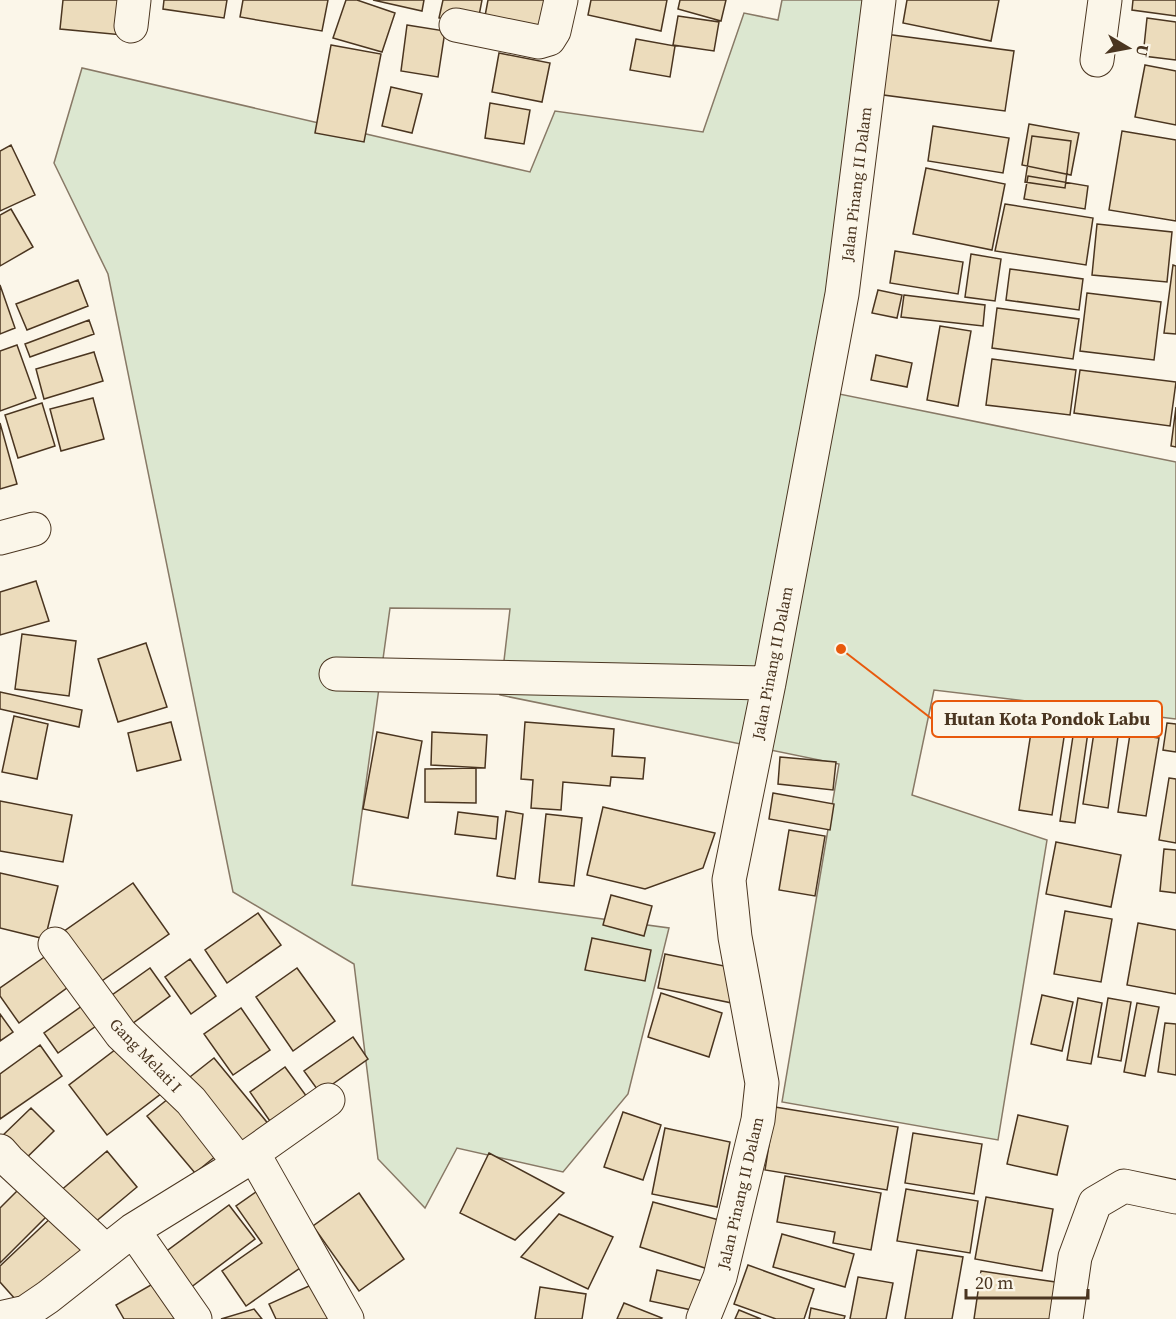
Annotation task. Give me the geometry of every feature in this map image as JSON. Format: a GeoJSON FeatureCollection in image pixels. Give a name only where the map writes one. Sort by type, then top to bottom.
{"type":"FeatureCollection","features":[{"type":"Feature","properties":{"kind":"street"},"geometry":{"type":"LineString","coordinates":[[456,25],[539,42],[549,39],[554,30],[561,0]]}},
{"type":"Feature","properties":{"kind":"street","name":"Jalan Pinang II Dalam"},"geometry":{"type":"LineString","coordinates":[[703,1319],[720,1277],[758,1120],[762,1083],[735,937],[729,880],[769,683],[842,294],[879,0]]}},
{"type":"Feature","properties":{"kind":"street"},"geometry":{"type":"LineString","coordinates":[[1096,60],[1105,0]]}},
{"type":"Feature","properties":{"kind":"street"},"geometry":{"type":"LineString","coordinates":[[0,538],[34,529]]}},
{"type":"Feature","properties":{"kind":"street"},"geometry":{"type":"LineString","coordinates":[[336,674],[769,683]]}},
{"type":"Feature","properties":{"kind":"street","name":"Gang Melati I"},"geometry":{"type":"LineString","coordinates":[[56,944],[121,1034],[247,1159],[346,1319]]}},
{"type":"Feature","properties":{"kind":"street"},"geometry":{"type":"LineString","coordinates":[[0,1318],[56,1308],[106,1251],[133,1230],[247,1159],[328,1100]]}},
{"type":"Feature","properties":{"kind":"street"},"geometry":{"type":"LineString","coordinates":[[0,1151],[106,1251]]}},
{"type":"Feature","properties":{"kind":"street"},"geometry":{"type":"LineString","coordinates":[[1066,1319],[1075,1257],[1095,1203],[1124,1186],[1176,1197]]}},
{"type":"Feature","properties":{"kind":"street"},"geometry":{"type":"LineString","coordinates":[[133,1230],[195,1319]]}},
{"type":"Feature","properties":{"kind":"green space"},"geometry":{"type":"Polygon","coordinates":[[[782,0],[881,0],[834,393],[1176,462],[1176,719],[934,690],[912,795],[1047,840],[998,1140],[782,1102],[839,764],[500,695],[510,609],[390,608],[352,885],[669,928],[628,1094],[563,1172],[457,1148],[425,1208],[378,1159],[354,964],[233,892],[108,274],[54,163],[82,68],[530,172],[555,111],[703,132],[744,13],[778,20],[782,0]]]}},
{"type":"Feature","properties":{"kind":"building"},"geometry":{"type":"Polygon","coordinates":[[[63,0],[127,0],[123,35],[60,29],[63,0]]]}},
{"type":"Feature","properties":{"kind":"building"},"geometry":{"type":"Polygon","coordinates":[[[164,0],[227,0],[224,18],[163,9],[164,0]]]}},
{"type":"Feature","properties":{"kind":"building"},"geometry":{"type":"Polygon","coordinates":[[[243,0],[328,0],[322,31],[240,17],[243,0]]]}},
{"type":"Feature","properties":{"kind":"building"},"geometry":{"type":"Polygon","coordinates":[[[346,0],[357,0],[395,13],[382,52],[333,38],[346,0]]]}},
{"type":"Feature","properties":{"kind":"building"},"geometry":{"type":"Polygon","coordinates":[[[373,0],[424,0],[422,11],[373,0]]]}},
{"type":"Feature","properties":{"kind":"building"},"geometry":{"type":"Polygon","coordinates":[[[443,0],[482,0],[477,26],[439,18],[443,0]]]}},
{"type":"Feature","properties":{"kind":"building"},"geometry":{"type":"Polygon","coordinates":[[[488,0],[550,0],[545,27],[485,16],[488,0]]]}},
{"type":"Feature","properties":{"kind":"building"},"geometry":{"type":"Polygon","coordinates":[[[591,0],[667,0],[661,31],[588,15],[591,0]]]}},
{"type":"Feature","properties":{"kind":"building"},"geometry":{"type":"Polygon","coordinates":[[[680,0],[726,0],[721,21],[678,9],[680,0]]]}},
{"type":"Feature","properties":{"kind":"building"},"geometry":{"type":"Polygon","coordinates":[[[907,0],[999,0],[991,41],[903,23],[907,0]]]}},
{"type":"Feature","properties":{"kind":"building"},"geometry":{"type":"Polygon","coordinates":[[[1133,0],[1176,0],[1176,16],[1132,10],[1133,0]]]}},
{"type":"Feature","properties":{"kind":"building"},"geometry":{"type":"Polygon","coordinates":[[[678,16],[719,22],[714,51],[673,45],[678,16]]]}},
{"type":"Feature","properties":{"kind":"building"},"geometry":{"type":"Polygon","coordinates":[[[1147,18],[1176,22],[1176,60],[1143,56],[1147,18]]]}},
{"type":"Feature","properties":{"kind":"building"},"geometry":{"type":"Polygon","coordinates":[[[407,25],[445,31],[438,77],[401,71],[407,25]]]}},
{"type":"Feature","properties":{"kind":"building"},"geometry":{"type":"Polygon","coordinates":[[[885,34],[1014,51],[1005,111],[876,94],[885,34]]]}},
{"type":"Feature","properties":{"kind":"building"},"geometry":{"type":"Polygon","coordinates":[[[636,39],[675,46],[670,77],[630,70],[636,39]]]}},
{"type":"Feature","properties":{"kind":"building"},"geometry":{"type":"Polygon","coordinates":[[[331,45],[381,54],[364,142],[315,133],[331,45]]]}},
{"type":"Feature","properties":{"kind":"building"},"geometry":{"type":"Polygon","coordinates":[[[499,53],[550,63],[542,102],[492,92],[499,53]]]}},
{"type":"Feature","properties":{"kind":"building"},"geometry":{"type":"Polygon","coordinates":[[[1145,65],[1176,71],[1176,125],[1135,117],[1145,65]]]}},
{"type":"Feature","properties":{"kind":"building"},"geometry":{"type":"Polygon","coordinates":[[[391,87],[422,94],[412,133],[382,126],[391,87]]]}},
{"type":"Feature","properties":{"kind":"building"},"geometry":{"type":"Polygon","coordinates":[[[490,103],[530,110],[524,144],[485,138],[490,103]]]}},
{"type":"Feature","properties":{"kind":"building"},"geometry":{"type":"Polygon","coordinates":[[[1029,124],[1079,133],[1071,175],[1022,165],[1029,124]]]}},
{"type":"Feature","properties":{"kind":"building"},"geometry":{"type":"Polygon","coordinates":[[[933,126],[1009,138],[1003,173],[928,161],[933,126]]]}},
{"type":"Feature","properties":{"kind":"building"},"geometry":{"type":"Polygon","coordinates":[[[1122,131],[1176,140],[1176,221],[1109,210],[1122,131]]]}},
{"type":"Feature","properties":{"kind":"building"},"geometry":{"type":"Polygon","coordinates":[[[1032,136],[1071,141],[1065,188],[1025,182],[1032,136]]]}},
{"type":"Feature","properties":{"kind":"building"},"geometry":{"type":"Polygon","coordinates":[[[11,145],[35,195],[0,211],[0,151],[11,145]]]}},
{"type":"Feature","properties":{"kind":"building"},"geometry":{"type":"Polygon","coordinates":[[[926,168],[1005,184],[992,250],[913,234],[926,168]]]}},
{"type":"Feature","properties":{"kind":"building"},"geometry":{"type":"Polygon","coordinates":[[[1028,176],[1088,186],[1085,209],[1024,199],[1028,176]]]}},
{"type":"Feature","properties":{"kind":"building"},"geometry":{"type":"Polygon","coordinates":[[[1005,204],[1093,218],[1086,265],[995,251],[1005,204]]]}},
{"type":"Feature","properties":{"kind":"building"},"geometry":{"type":"Polygon","coordinates":[[[11,209],[33,247],[0,266],[0,215],[11,209]]]}},
{"type":"Feature","properties":{"kind":"building"},"geometry":{"type":"Polygon","coordinates":[[[1097,224],[1172,232],[1167,282],[1092,275],[1097,224]]]}},
{"type":"Feature","properties":{"kind":"building"},"geometry":{"type":"Polygon","coordinates":[[[895,251],[963,262],[958,294],[890,283],[895,251]]]}},
{"type":"Feature","properties":{"kind":"building"},"geometry":{"type":"Polygon","coordinates":[[[971,254],[1001,259],[995,301],[965,297],[971,254]]]}},
{"type":"Feature","properties":{"kind":"building"},"geometry":{"type":"Polygon","coordinates":[[[1173,265],[1176,266],[1176,334],[1164,333],[1173,265]]]}},
{"type":"Feature","properties":{"kind":"building"},"geometry":{"type":"Polygon","coordinates":[[[1010,269],[1083,279],[1079,310],[1006,300],[1010,269]]]}},
{"type":"Feature","properties":{"kind":"building"},"geometry":{"type":"Polygon","coordinates":[[[78,280],[88,306],[27,330],[16,304],[78,280]]]}},
{"type":"Feature","properties":{"kind":"building"},"geometry":{"type":"Polygon","coordinates":[[[0,285],[15,328],[0,334],[0,285]]]}},
{"type":"Feature","properties":{"kind":"building"},"geometry":{"type":"Polygon","coordinates":[[[878,290],[902,295],[897,318],[872,313],[878,290]]]}},
{"type":"Feature","properties":{"kind":"building"},"geometry":{"type":"Polygon","coordinates":[[[1087,293],[1161,302],[1154,360],[1080,351],[1087,293]]]}},
{"type":"Feature","properties":{"kind":"building"},"geometry":{"type":"Polygon","coordinates":[[[904,295],[985,305],[983,326],[901,317],[904,295]]]}},
{"type":"Feature","properties":{"kind":"building"},"geometry":{"type":"Polygon","coordinates":[[[997,308],[1079,319],[1073,359],[992,348],[997,308]]]}},
{"type":"Feature","properties":{"kind":"building"},"geometry":{"type":"Polygon","coordinates":[[[89,320],[94,334],[30,357],[25,344],[89,320]]]}},
{"type":"Feature","properties":{"kind":"building"},"geometry":{"type":"Polygon","coordinates":[[[940,326],[971,331],[958,406],[927,400],[940,326]]]}},
{"type":"Feature","properties":{"kind":"building"},"geometry":{"type":"Polygon","coordinates":[[[17,345],[36,398],[0,411],[0,351],[17,345]]]}},
{"type":"Feature","properties":{"kind":"building"},"geometry":{"type":"Polygon","coordinates":[[[94,352],[103,381],[44,399],[36,369],[94,352]]]}},
{"type":"Feature","properties":{"kind":"building"},"geometry":{"type":"Polygon","coordinates":[[[876,355],[912,363],[907,387],[871,380],[876,355]]]}},
{"type":"Feature","properties":{"kind":"building"},"geometry":{"type":"Polygon","coordinates":[[[992,359],[1076,370],[1070,415],[986,405],[992,359]]]}},
{"type":"Feature","properties":{"kind":"building"},"geometry":{"type":"Polygon","coordinates":[[[1080,370],[1176,382],[1170,426],[1074,413],[1080,370]]]}},
{"type":"Feature","properties":{"kind":"building"},"geometry":{"type":"Polygon","coordinates":[[[93,398],[104,439],[61,451],[50,409],[93,398]]]}},
{"type":"Feature","properties":{"kind":"building"},"geometry":{"type":"Polygon","coordinates":[[[42,403],[55,446],[18,458],[5,415],[42,403]]]}},
{"type":"Feature","properties":{"kind":"building"},"geometry":{"type":"Polygon","coordinates":[[[1176,407],[1176,447],[1171,446],[1176,407]]]}},
{"type":"Feature","properties":{"kind":"building"},"geometry":{"type":"Polygon","coordinates":[[[0,423],[17,484],[0,489],[0,423]]]}},
{"type":"Feature","properties":{"kind":"building"},"geometry":{"type":"Polygon","coordinates":[[[36,581],[49,621],[0,635],[0,592],[36,581]]]}},
{"type":"Feature","properties":{"kind":"building"},"geometry":{"type":"Polygon","coordinates":[[[22,634],[76,641],[69,696],[15,689],[22,634]]]}},
{"type":"Feature","properties":{"kind":"building"},"geometry":{"type":"Polygon","coordinates":[[[146,643],[167,707],[118,722],[98,659],[146,643]]]}},
{"type":"Feature","properties":{"kind":"building"},"geometry":{"type":"Polygon","coordinates":[[[0,692],[82,710],[79,727],[0,709],[0,692]]]}},
{"type":"Feature","properties":{"kind":"building"},"geometry":{"type":"Polygon","coordinates":[[[1034,713],[1067,718],[1052,815],[1019,810],[1034,713]]]}},
{"type":"Feature","properties":{"kind":"building"},"geometry":{"type":"Polygon","coordinates":[[[14,716],[48,724],[37,779],[2,772],[14,716]]]}},
{"type":"Feature","properties":{"kind":"building"},"geometry":{"type":"Polygon","coordinates":[[[171,722],[181,760],[137,771],[128,733],[171,722]]]}},
{"type":"Feature","properties":{"kind":"building"},"geometry":{"type":"Polygon","coordinates":[[[525,722],[614,729],[612,756],[645,758],[643,779],[611,777],[610,786],[563,782],[561,810],[531,808],[533,780],[521,779],[525,722]]]}},
{"type":"Feature","properties":{"kind":"building"},"geometry":{"type":"Polygon","coordinates":[[[1075,723],[1089,725],[1075,823],[1060,821],[1075,723]]]}},
{"type":"Feature","properties":{"kind":"building"},"geometry":{"type":"Polygon","coordinates":[[[1167,723],[1176,724],[1176,752],[1163,750],[1167,723]]]}},
{"type":"Feature","properties":{"kind":"building"},"geometry":{"type":"Polygon","coordinates":[[[1095,726],[1119,729],[1108,808],[1083,804],[1095,726]]]}},
{"type":"Feature","properties":{"kind":"building"},"geometry":{"type":"Polygon","coordinates":[[[377,732],[422,741],[408,818],[363,809],[377,732]]]}},
{"type":"Feature","properties":{"kind":"building"},"geometry":{"type":"Polygon","coordinates":[[[432,732],[487,735],[485,768],[431,765],[432,732]]]}},
{"type":"Feature","properties":{"kind":"building"},"geometry":{"type":"Polygon","coordinates":[[[1130,734],[1159,738],[1146,816],[1118,812],[1130,734]]]}},
{"type":"Feature","properties":{"kind":"building"},"geometry":{"type":"Polygon","coordinates":[[[780,757],[836,762],[833,790],[778,784],[780,757]]]}},
{"type":"Feature","properties":{"kind":"building"},"geometry":{"type":"Polygon","coordinates":[[[476,768],[476,803],[425,802],[425,769],[476,768]]]}},
{"type":"Feature","properties":{"kind":"building"},"geometry":{"type":"Polygon","coordinates":[[[1169,778],[1176,779],[1176,843],[1159,840],[1169,778]]]}},
{"type":"Feature","properties":{"kind":"building"},"geometry":{"type":"Polygon","coordinates":[[[773,793],[834,804],[830,830],[769,819],[773,793]]]}},
{"type":"Feature","properties":{"kind":"building"},"geometry":{"type":"Polygon","coordinates":[[[0,801],[72,815],[63,862],[0,851],[0,801]]]}},
{"type":"Feature","properties":{"kind":"building"},"geometry":{"type":"Polygon","coordinates":[[[603,807],[715,833],[703,868],[645,889],[587,875],[603,807]]]}},
{"type":"Feature","properties":{"kind":"building"},"geometry":{"type":"Polygon","coordinates":[[[506,811],[523,814],[515,879],[497,876],[506,811]]]}},
{"type":"Feature","properties":{"kind":"building"},"geometry":{"type":"Polygon","coordinates":[[[458,812],[498,817],[496,839],[455,834],[458,812]]]}},
{"type":"Feature","properties":{"kind":"building"},"geometry":{"type":"Polygon","coordinates":[[[546,814],[582,818],[574,886],[539,882],[546,814]]]}},
{"type":"Feature","properties":{"kind":"building"},"geometry":{"type":"Polygon","coordinates":[[[789,830],[825,836],[815,896],[779,890],[789,830]]]}},
{"type":"Feature","properties":{"kind":"building"},"geometry":{"type":"Polygon","coordinates":[[[1056,842],[1121,855],[1111,907],[1046,894],[1056,842]]]}},
{"type":"Feature","properties":{"kind":"building"},"geometry":{"type":"Polygon","coordinates":[[[1164,849],[1176,850],[1176,893],[1160,891],[1164,849]]]}},
{"type":"Feature","properties":{"kind":"building"},"geometry":{"type":"Polygon","coordinates":[[[0,873],[58,886],[45,939],[0,928],[0,873]]]}},
{"type":"Feature","properties":{"kind":"building"},"geometry":{"type":"Polygon","coordinates":[[[133,883],[169,934],[96,985],[60,934],[133,883]]]}},
{"type":"Feature","properties":{"kind":"building"},"geometry":{"type":"Polygon","coordinates":[[[611,895],[652,906],[644,936],[603,925],[611,895]]]}},
{"type":"Feature","properties":{"kind":"building"},"geometry":{"type":"Polygon","coordinates":[[[1065,911],[1112,919],[1101,982],[1054,974],[1065,911]]]}},
{"type":"Feature","properties":{"kind":"building"},"geometry":{"type":"Polygon","coordinates":[[[258,913],[281,945],[227,983],[205,950],[258,913]]]}},
{"type":"Feature","properties":{"kind":"building"},"geometry":{"type":"Polygon","coordinates":[[[1138,923],[1176,930],[1176,994],[1127,985],[1138,923]]]}},
{"type":"Feature","properties":{"kind":"building"},"geometry":{"type":"Polygon","coordinates":[[[592,938],[651,950],[645,981],[585,970],[592,938]]]}},
{"type":"Feature","properties":{"kind":"building"},"geometry":{"type":"Polygon","coordinates":[[[53,951],[75,982],[19,1023],[0,996],[0,988],[53,951]]]}},
{"type":"Feature","properties":{"kind":"building"},"geometry":{"type":"Polygon","coordinates":[[[665,954],[739,969],[732,1003],[658,988],[665,954]]]}},
{"type":"Feature","properties":{"kind":"building"},"geometry":{"type":"Polygon","coordinates":[[[190,959],[216,996],[191,1014],[165,977],[190,959]]]}},
{"type":"Feature","properties":{"kind":"building"},"geometry":{"type":"Polygon","coordinates":[[[150,968],[170,996],[125,1029],[105,1000],[150,968]]]}},
{"type":"Feature","properties":{"kind":"building"},"geometry":{"type":"Polygon","coordinates":[[[297,968],[335,1021],[293,1051],[256,997],[297,968]]]}},
{"type":"Feature","properties":{"kind":"building"},"geometry":{"type":"Polygon","coordinates":[[[661,993],[722,1013],[709,1057],[648,1037],[661,993]]]}},
{"type":"Feature","properties":{"kind":"building"},"geometry":{"type":"Polygon","coordinates":[[[1042,995],[1073,1002],[1062,1051],[1031,1044],[1042,995]]]}},
{"type":"Feature","properties":{"kind":"building"},"geometry":{"type":"Polygon","coordinates":[[[1078,998],[1102,1003],[1091,1064],[1067,1060],[1078,998]]]}},
{"type":"Feature","properties":{"kind":"building"},"geometry":{"type":"Polygon","coordinates":[[[1108,998],[1131,1002],[1121,1061],[1098,1057],[1108,998]]]}},
{"type":"Feature","properties":{"kind":"building"},"geometry":{"type":"Polygon","coordinates":[[[89,1001],[103,1021],[58,1053],[44,1033],[89,1001]]]}},
{"type":"Feature","properties":{"kind":"building"},"geometry":{"type":"Polygon","coordinates":[[[1137,1003],[1159,1007],[1145,1076],[1124,1072],[1137,1003]]]}},
{"type":"Feature","properties":{"kind":"building"},"geometry":{"type":"Polygon","coordinates":[[[241,1008],[270,1050],[233,1075],[204,1034],[241,1008]]]}},
{"type":"Feature","properties":{"kind":"building"},"geometry":{"type":"Polygon","coordinates":[[[0,1014],[13,1032],[0,1041],[0,1014]]]}},
{"type":"Feature","properties":{"kind":"building"},"geometry":{"type":"Polygon","coordinates":[[[1165,1023],[1176,1024],[1176,1075],[1158,1072],[1165,1023]]]}},
{"type":"Feature","properties":{"kind":"building"},"geometry":{"type":"Polygon","coordinates":[[[353,1037],[368,1059],[320,1093],[304,1071],[353,1037]]]}},
{"type":"Feature","properties":{"kind":"building"},"geometry":{"type":"Polygon","coordinates":[[[124,1043],[162,1093],[107,1135],[69,1085],[124,1043]]]}},
{"type":"Feature","properties":{"kind":"building"},"geometry":{"type":"Polygon","coordinates":[[[40,1045],[62,1076],[0,1119],[0,1074],[40,1045]]]}},
{"type":"Feature","properties":{"kind":"building"},"geometry":{"type":"Polygon","coordinates":[[[214,1058],[275,1132],[242,1158],[181,1084],[214,1058]]]}},
{"type":"Feature","properties":{"kind":"building"},"geometry":{"type":"Polygon","coordinates":[[[285,1067],[310,1101],[274,1127],[250,1092],[285,1067]]]}},
{"type":"Feature","properties":{"kind":"building"},"geometry":{"type":"Polygon","coordinates":[[[174,1094],[222,1151],[195,1173],[147,1116],[174,1094]]]}},
{"type":"Feature","properties":{"kind":"building"},"geometry":{"type":"Polygon","coordinates":[[[775,1107],[898,1127],[887,1190],[765,1170],[775,1107]]]}},
{"type":"Feature","properties":{"kind":"building"},"geometry":{"type":"Polygon","coordinates":[[[31,1108],[54,1131],[19,1165],[0,1138],[31,1108]]]}},
{"type":"Feature","properties":{"kind":"building"},"geometry":{"type":"Polygon","coordinates":[[[623,1112],[661,1125],[643,1180],[604,1167],[623,1112]]]}},
{"type":"Feature","properties":{"kind":"building"},"geometry":{"type":"Polygon","coordinates":[[[1018,1115],[1068,1126],[1057,1175],[1007,1164],[1018,1115]]]}},
{"type":"Feature","properties":{"kind":"building"},"geometry":{"type":"Polygon","coordinates":[[[665,1128],[730,1142],[717,1207],[652,1194],[665,1128]]]}},
{"type":"Feature","properties":{"kind":"building"},"geometry":{"type":"Polygon","coordinates":[[[913,1133],[982,1144],[974,1194],[905,1183],[913,1133]]]}},
{"type":"Feature","properties":{"kind":"building"},"geometry":{"type":"Polygon","coordinates":[[[107,1151],[137,1187],[88,1228],[59,1192],[107,1151]]]}},
{"type":"Feature","properties":{"kind":"building"},"geometry":{"type":"Polygon","coordinates":[[[489,1153],[564,1193],[515,1240],[460,1213],[489,1153]]]}},
{"type":"Feature","properties":{"kind":"building"},"geometry":{"type":"Polygon","coordinates":[[[785,1176],[881,1193],[871,1250],[833,1243],[835,1232],[777,1222],[785,1176]]]}},
{"type":"Feature","properties":{"kind":"building"},"geometry":{"type":"Polygon","coordinates":[[[22,1186],[50,1213],[0,1263],[0,1208],[22,1186]]]}},
{"type":"Feature","properties":{"kind":"building"},"geometry":{"type":"Polygon","coordinates":[[[260,1189],[310,1261],[246,1306],[222,1271],[262,1243],[236,1206],[260,1189]]]}},
{"type":"Feature","properties":{"kind":"building"},"geometry":{"type":"Polygon","coordinates":[[[906,1189],[978,1201],[970,1253],[897,1241],[906,1189]]]}},
{"type":"Feature","properties":{"kind":"building"},"geometry":{"type":"Polygon","coordinates":[[[359,1193],[404,1259],[359,1291],[313,1226],[359,1193]]]}},
{"type":"Feature","properties":{"kind":"building"},"geometry":{"type":"Polygon","coordinates":[[[986,1197],[1053,1209],[1042,1271],[975,1259],[986,1197]]]}},
{"type":"Feature","properties":{"kind":"building"},"geometry":{"type":"Polygon","coordinates":[[[653,1202],[730,1223],[711,1270],[640,1247],[653,1202]]]}},
{"type":"Feature","properties":{"kind":"building"},"geometry":{"type":"Polygon","coordinates":[[[229,1205],[255,1239],[190,1288],[164,1253],[229,1205]]]}},
{"type":"Feature","properties":{"kind":"building"},"geometry":{"type":"Polygon","coordinates":[[[55,1214],[88,1250],[24,1309],[0,1282],[0,1266],[55,1214]]]}},
{"type":"Feature","properties":{"kind":"building"},"geometry":{"type":"Polygon","coordinates":[[[559,1214],[613,1237],[588,1289],[521,1257],[559,1214]]]}},
{"type":"Feature","properties":{"kind":"building"},"geometry":{"type":"Polygon","coordinates":[[[782,1234],[854,1254],[845,1287],[773,1267],[782,1234]]]}},
{"type":"Feature","properties":{"kind":"building"},"geometry":{"type":"Polygon","coordinates":[[[917,1250],[963,1257],[952,1319],[905,1319],[917,1250]]]}},
{"type":"Feature","properties":{"kind":"building"},"geometry":{"type":"Polygon","coordinates":[[[748,1265],[814,1289],[804,1319],[776,1319],[734,1304],[748,1265]]]}},
{"type":"Feature","properties":{"kind":"building"},"geometry":{"type":"Polygon","coordinates":[[[657,1270],[707,1282],[701,1312],[650,1301],[657,1270]]]}},
{"type":"Feature","properties":{"kind":"building"},"geometry":{"type":"Polygon","coordinates":[[[981,1271],[1069,1284],[1063,1319],[974,1319],[981,1271]]]}},
{"type":"Feature","properties":{"kind":"building"},"geometry":{"type":"Polygon","coordinates":[[[858,1277],[893,1283],[886,1319],[850,1319],[858,1277]]]}},
{"type":"Feature","properties":{"kind":"building"},"geometry":{"type":"Polygon","coordinates":[[[163,1278],[182,1319],[124,1319],[116,1305],[163,1278]]]}},
{"type":"Feature","properties":{"kind":"building"},"geometry":{"type":"Polygon","coordinates":[[[320,1281],[337,1319],[276,1319],[269,1304],[320,1281]]]}},
{"type":"Feature","properties":{"kind":"building"},"geometry":{"type":"Polygon","coordinates":[[[540,1287],[586,1294],[582,1319],[535,1319],[540,1287]]]}},
{"type":"Feature","properties":{"kind":"building"},"geometry":{"type":"Polygon","coordinates":[[[624,1303],[662,1318],[617,1319],[624,1303]]]}},
{"type":"Feature","properties":{"kind":"building"},"geometry":{"type":"Polygon","coordinates":[[[811,1308],[845,1316],[844,1319],[809,1319],[811,1308]]]}},
{"type":"Feature","properties":{"kind":"building"},"geometry":{"type":"Polygon","coordinates":[[[254,1309],[262,1319],[221,1319],[254,1309]]]}},
{"type":"Feature","properties":{"kind":"building"},"geometry":{"type":"Polygon","coordinates":[[[739,1310],[761,1319],[735,1319],[739,1310]]]}},
{"type":"Feature","properties":{"kind":"place","name":"Hutan Kota Pondok Labu"},"geometry":{"type":"Point","coordinates":[841,649]}}]}
